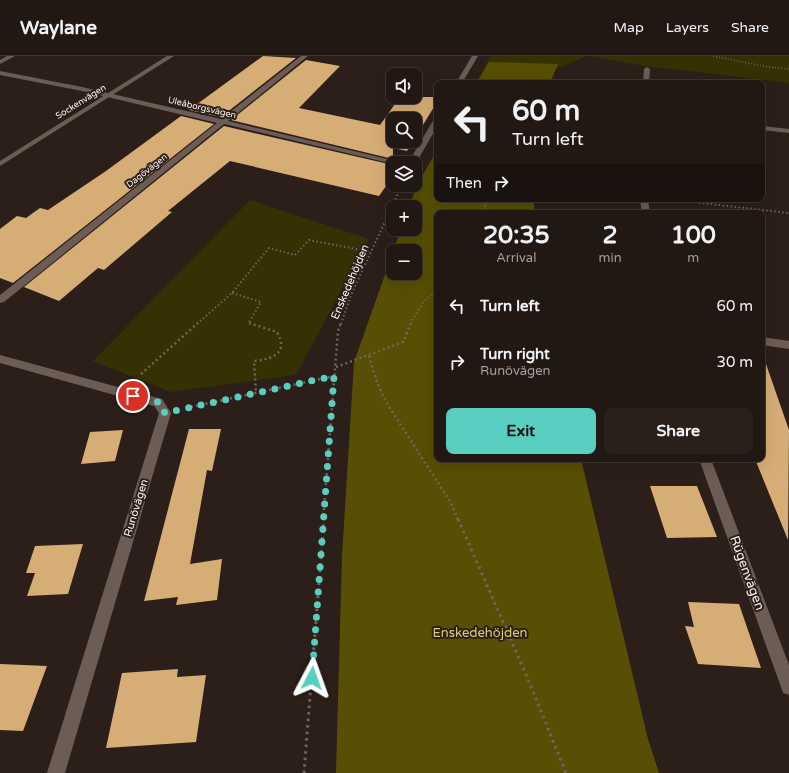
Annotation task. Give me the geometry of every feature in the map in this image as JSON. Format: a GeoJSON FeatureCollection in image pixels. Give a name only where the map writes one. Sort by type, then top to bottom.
{"type":"FeatureCollection","features":[{"type":"Feature","properties":{"kind":"street"},"geometry":{"type":"LineString","coordinates":[[0,62],[12,56]]}},
{"type":"Feature","properties":{"kind":"street","name":"Sockenvägen"},"geometry":{"type":"LineString","coordinates":[[0,164],[171,56]]}},
{"type":"Feature","properties":{"kind":"street","name":"Dagövägen"},"geometry":{"type":"LineString","coordinates":[[0,300],[306,56]]}},
{"type":"Feature","properties":{"kind":"street"},"geometry":{"type":"LineString","coordinates":[[461,80],[475,56]]}},
{"type":"Feature","properties":{"kind":"street"},"geometry":{"type":"LineString","coordinates":[[646,80],[647,68]]}},
{"type":"Feature","properties":{"kind":"street","name":"Uleåborgsvägen"},"geometry":{"type":"LineString","coordinates":[[0,73],[108,96],[386,160]]}},
{"type":"Feature","properties":{"kind":"street"},"geometry":{"type":"LineString","coordinates":[[416,156],[434,126]]}},
{"type":"Feature","properties":{"kind":"street"},"geometry":{"type":"LineString","coordinates":[[765,128],[789,131]]}},
{"type":"Feature","properties":{"kind":"street"},"geometry":{"type":"LineString","coordinates":[[765,341],[789,344]]}},
{"type":"Feature","properties":{"kind":"street"},"geometry":{"type":"LineString","coordinates":[[0,359],[158,402],[165,413]]}},
{"type":"Feature","properties":{"kind":"street","name":"Runövägen"},"geometry":{"type":"LineString","coordinates":[[56,773],[165,413]]}},
{"type":"Feature","properties":{"kind":"street","name":"Rügenvägen"},"geometry":{"type":"LineString","coordinates":[[707,462],[789,687]]}},
{"type":"Feature","properties":{"kind":"path"},"geometry":{"type":"LineString","coordinates":[[713,56],[768,67],[789,69]]}},
{"type":"Feature","properties":{"kind":"path","name":"Enskedehöjden"},"geometry":{"type":"LineString","coordinates":[[304,773],[338,331],[351,295],[399,192]]}},
{"type":"Feature","properties":{"kind":"path"},"geometry":{"type":"LineString","coordinates":[[692,202],[763,210]]}},
{"type":"Feature","properties":{"kind":"path"},"geometry":{"type":"LineString","coordinates":[[765,210],[789,213]]}},
{"type":"Feature","properties":{"kind":"path"},"geometry":{"type":"LineString","coordinates":[[121,392],[232,293],[269,248],[295,255],[309,240],[371,252]]}},
{"type":"Feature","properties":{"kind":"path"},"geometry":{"type":"LineString","coordinates":[[232,293],[261,302],[248,324],[277,332],[281,338],[281,349],[275,356],[268,360],[254,361],[256,393]]}},
{"type":"Feature","properties":{"kind":"path"},"geometry":{"type":"LineString","coordinates":[[336,367],[369,356],[402,342],[417,309],[428,296],[434,293]]}},
{"type":"Feature","properties":{"kind":"path"},"geometry":{"type":"LineString","coordinates":[[369,356],[377,382],[386,402],[451,503],[528,679],[566,773]]}},
{"type":"Feature","properties":{"kind":"path"},"geometry":{"type":"LineString","coordinates":[[165,413],[334,376]]}},
{"type":"Feature","properties":{"kind":"shaded area"},"geometry":{"type":"Polygon","coordinates":[[[491,56],[587,56],[551,71],[528,71],[484,67],[491,56]]]}},
{"type":"Feature","properties":{"kind":"shaded area"},"geometry":{"type":"Polygon","coordinates":[[[589,56],[789,56],[789,83],[765,80],[645,66],[589,56]]]}},
{"type":"Feature","properties":{"kind":"shaded area"},"geometry":{"type":"Polygon","coordinates":[[[250,200],[369,239],[297,373],[294,375],[171,392],[93,361],[250,200]]]}},
{"type":"Feature","properties":{"kind":"green space"},"geometry":{"type":"Polygon","coordinates":[[[489,62],[558,64],[551,80],[478,80],[489,62]]]}},
{"type":"Feature","properties":{"kind":"green space","name":"Enskedehöjden"},"geometry":{"type":"Polygon","coordinates":[[[434,155],[434,202],[533,202],[535,210],[434,210],[434,462],[582,462],[648,739],[659,773],[336,773],[342,556],[354,362],[386,272],[386,280],[422,280],[422,244],[396,244],[398,236],[422,236],[422,200],[412,200],[414,192],[422,192],[422,176],[434,155]]]}},
{"type":"Feature","properties":{"kind":"building"},"geometry":{"type":"Polygon","coordinates":[[[263,56],[296,58],[221,117],[189,110],[263,56]]]}},
{"type":"Feature","properties":{"kind":"building"},"geometry":{"type":"Polygon","coordinates":[[[306,60],[340,66],[299,108],[380,125],[386,117],[386,148],[393,148],[393,156],[386,156],[386,157],[231,120],[306,60]]]}},
{"type":"Feature","properties":{"kind":"building"},"geometry":{"type":"Polygon","coordinates":[[[422,97],[434,97],[434,107],[422,127],[422,112],[389,112],[395,104],[422,104],[422,97]]]}},
{"type":"Feature","properties":{"kind":"building"},"geometry":{"type":"Polygon","coordinates":[[[181,116],[214,124],[13,283],[0,278],[0,229],[17,216],[26,218],[40,208],[48,210],[106,171],[181,116]]]}},
{"type":"Feature","properties":{"kind":"building"},"geometry":{"type":"Polygon","coordinates":[[[224,126],[386,163],[386,186],[379,196],[230,161],[168,211],[172,212],[104,270],[98,268],[59,301],[24,287],[224,126]]]}},
{"type":"Feature","properties":{"kind":"building"},"geometry":{"type":"Polygon","coordinates":[[[393,148],[409,148],[407,151],[393,148]]]}},
{"type":"Feature","properties":{"kind":"building"},"geometry":{"type":"Polygon","coordinates":[[[765,364],[789,430],[788,540],[756,462],[765,462],[765,364]]]}},
{"type":"Feature","properties":{"kind":"building"},"geometry":{"type":"Polygon","coordinates":[[[189,429],[221,429],[212,471],[207,470],[190,564],[222,559],[217,600],[176,605],[178,597],[144,601],[189,429]]]}},
{"type":"Feature","properties":{"kind":"building"},"geometry":{"type":"Polygon","coordinates":[[[123,430],[115,461],[81,464],[90,432],[123,430]]]}},
{"type":"Feature","properties":{"kind":"building"},"geometry":{"type":"Polygon","coordinates":[[[650,486],[697,486],[717,537],[667,538],[650,486]]]}},
{"type":"Feature","properties":{"kind":"building"},"geometry":{"type":"Polygon","coordinates":[[[83,544],[68,594],[27,596],[35,573],[26,573],[35,546],[83,544]]]}},
{"type":"Feature","properties":{"kind":"building"},"geometry":{"type":"Polygon","coordinates":[[[688,602],[739,604],[761,668],[698,664],[685,626],[694,627],[688,602]]]}},
{"type":"Feature","properties":{"kind":"building"},"geometry":{"type":"Polygon","coordinates":[[[0,664],[47,666],[23,731],[0,730],[0,664]]]}},
{"type":"Feature","properties":{"kind":"building"},"geometry":{"type":"Polygon","coordinates":[[[178,669],[177,677],[206,675],[196,742],[106,748],[122,673],[178,669]]]}},
{"type":"Feature","properties":{"kind":"route"},"geometry":{"type":"LineString","coordinates":[[133,396],[158,402],[165,413],[334,376],[312,678]]}}]}
